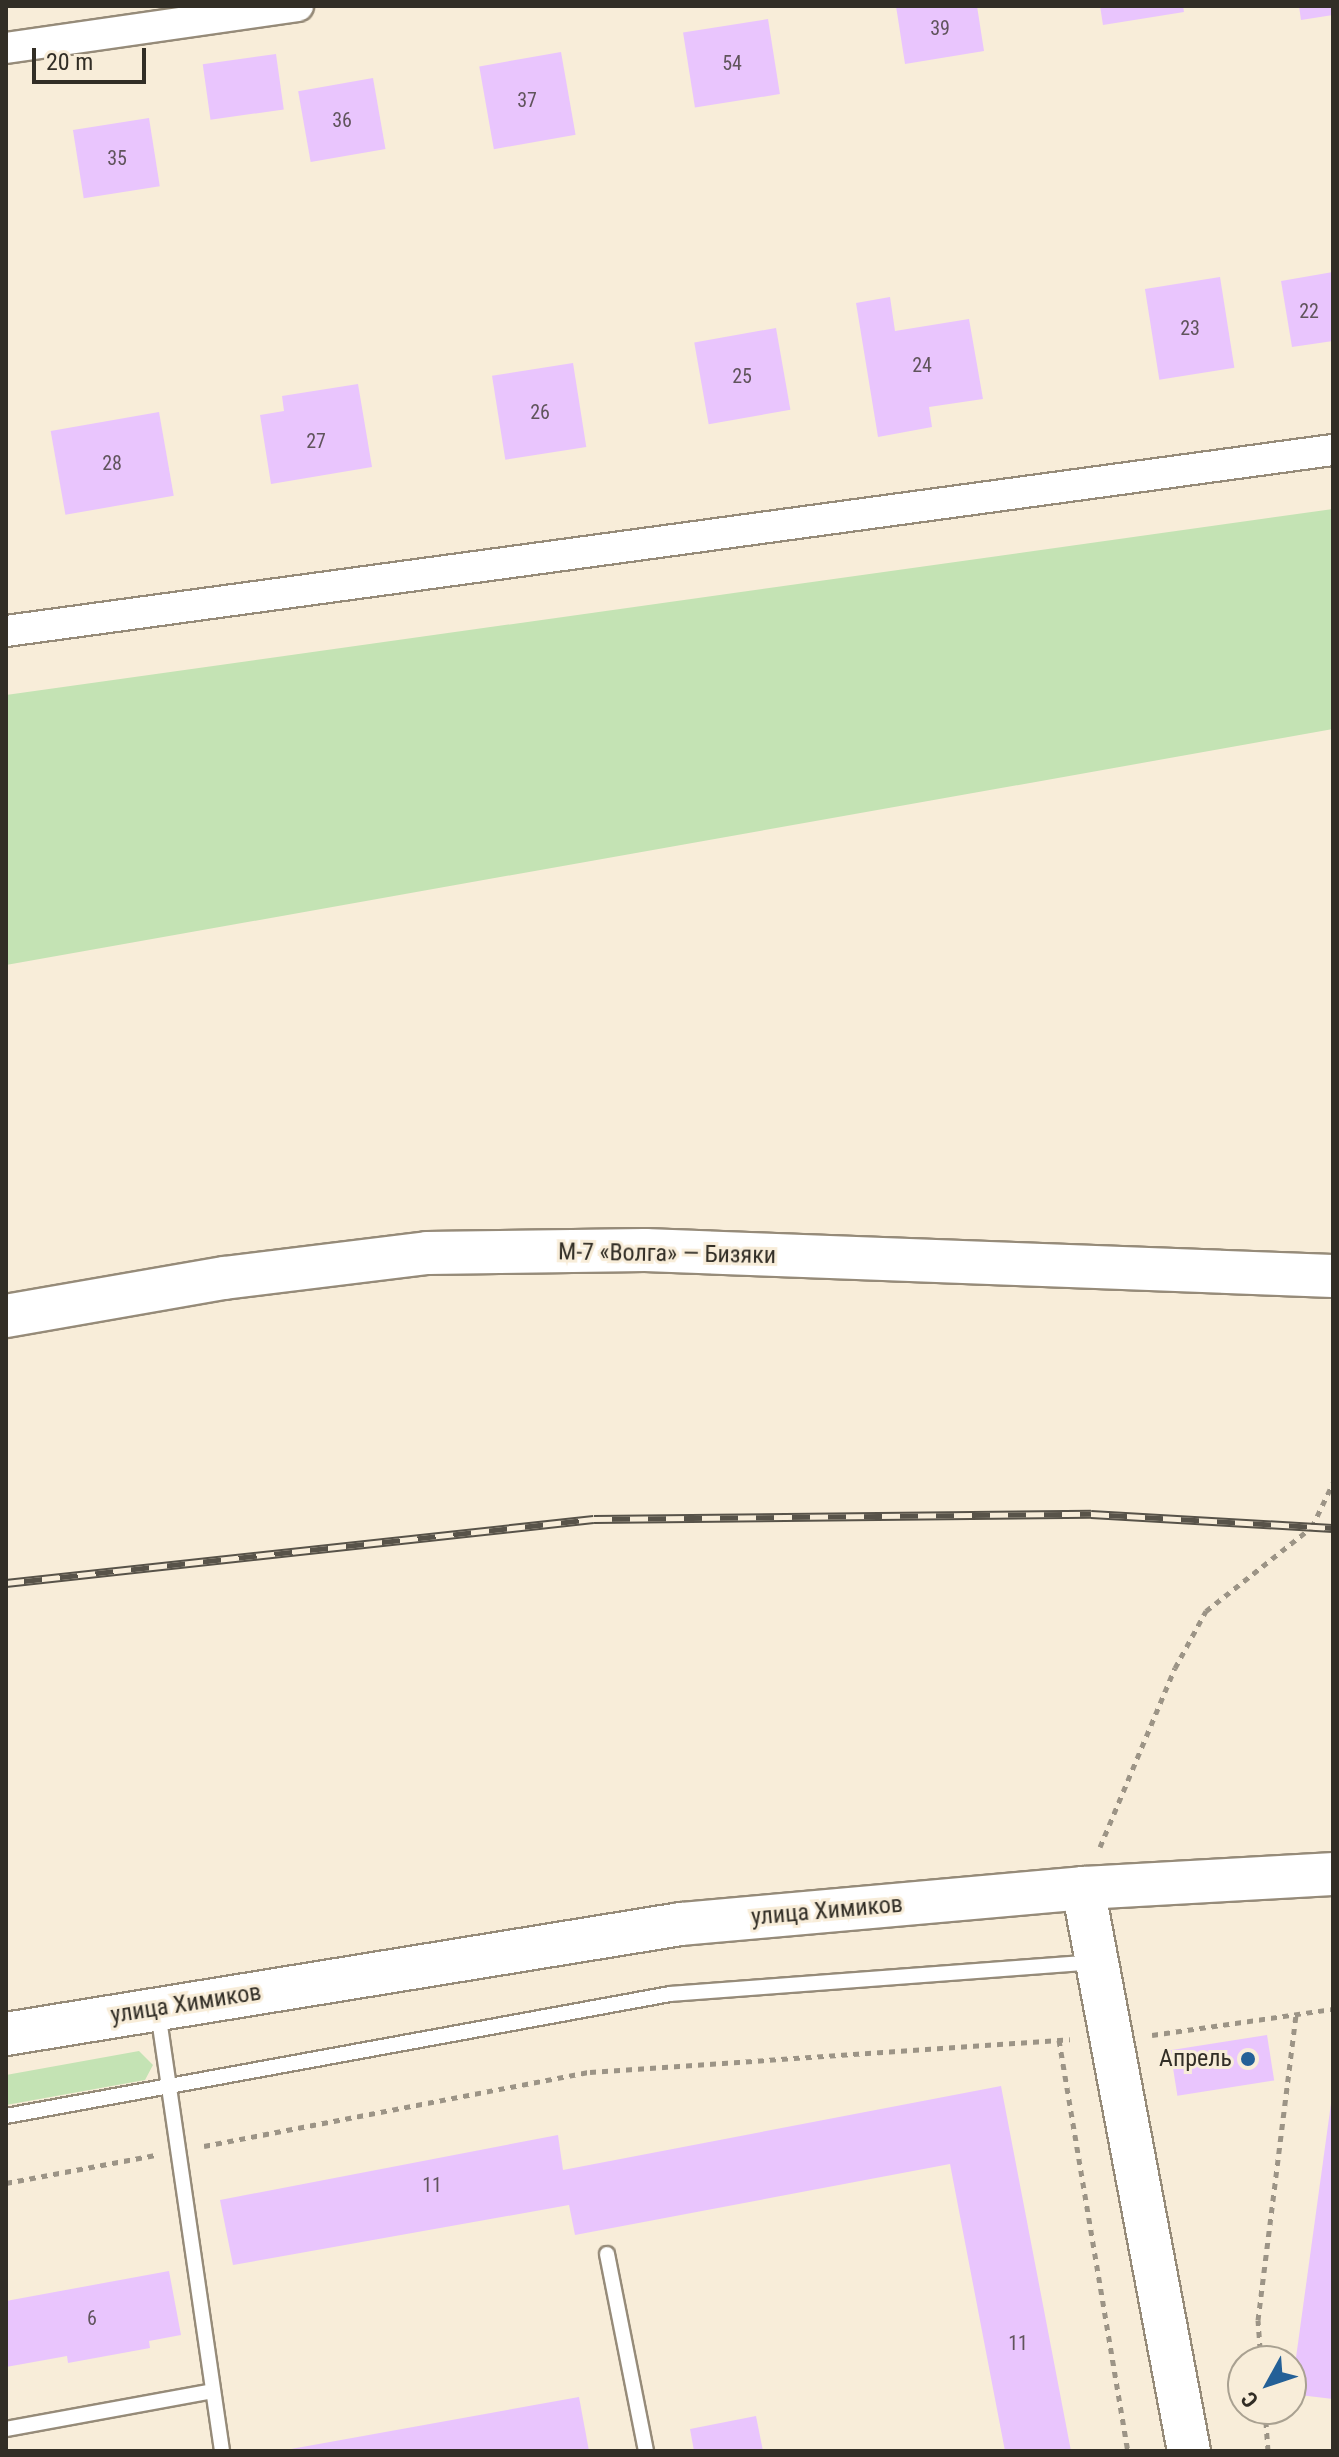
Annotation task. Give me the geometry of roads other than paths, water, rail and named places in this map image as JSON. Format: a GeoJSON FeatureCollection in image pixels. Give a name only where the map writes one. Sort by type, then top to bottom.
{"type":"FeatureCollection","features":[{"type":"Feature","properties":{"kind":"main road","name":"М-7 «Волга» — Бизяки"},"geometry":{"type":"LineString","coordinates":[[6,1316],[224,1278],[427,1253],[645,1250],[1333,1276]]}},
{"type":"Feature","properties":{"kind":"main road","name":"улица Химиков"},"geometry":{"type":"LineString","coordinates":[[6,2034],[681,1924],[1083,1888],[1333,1874]]}},
{"type":"Feature","properties":{"kind":"main road"},"geometry":{"type":"LineString","coordinates":[[1083,1888],[1189,2451]]}},
{"type":"Feature","properties":{"kind":"street"},"geometry":{"type":"LineString","coordinates":[[6,48],[298,6]]}},
{"type":"Feature","properties":{"kind":"street"},"geometry":{"type":"LineString","coordinates":[[6,631],[1333,450]]}},
{"type":"Feature","properties":{"kind":"lane"},"geometry":{"type":"LineString","coordinates":[[6,2116],[172,2088],[670,1994],[1098,1962]]}},
{"type":"Feature","properties":{"kind":"lane"},"geometry":{"type":"LineString","coordinates":[[157,2008],[172,2088],[222,2451]]}},
{"type":"Feature","properties":{"kind":"lane"},"geometry":{"type":"LineString","coordinates":[[607,2254],[646,2451]]}},
{"type":"Feature","properties":{"kind":"lane"},"geometry":{"type":"LineString","coordinates":[[6,2429],[213,2391]]}},
{"type":"Feature","properties":{"kind":"railway"},"geometry":{"type":"LineString","coordinates":[[6,1583],[594,1519],[1091,1514],[1333,1528]]}},
{"type":"Feature","properties":{"kind":"place","name":"Апрель"},"geometry":{"type":"Point","coordinates":[1248,2059]}}]}
